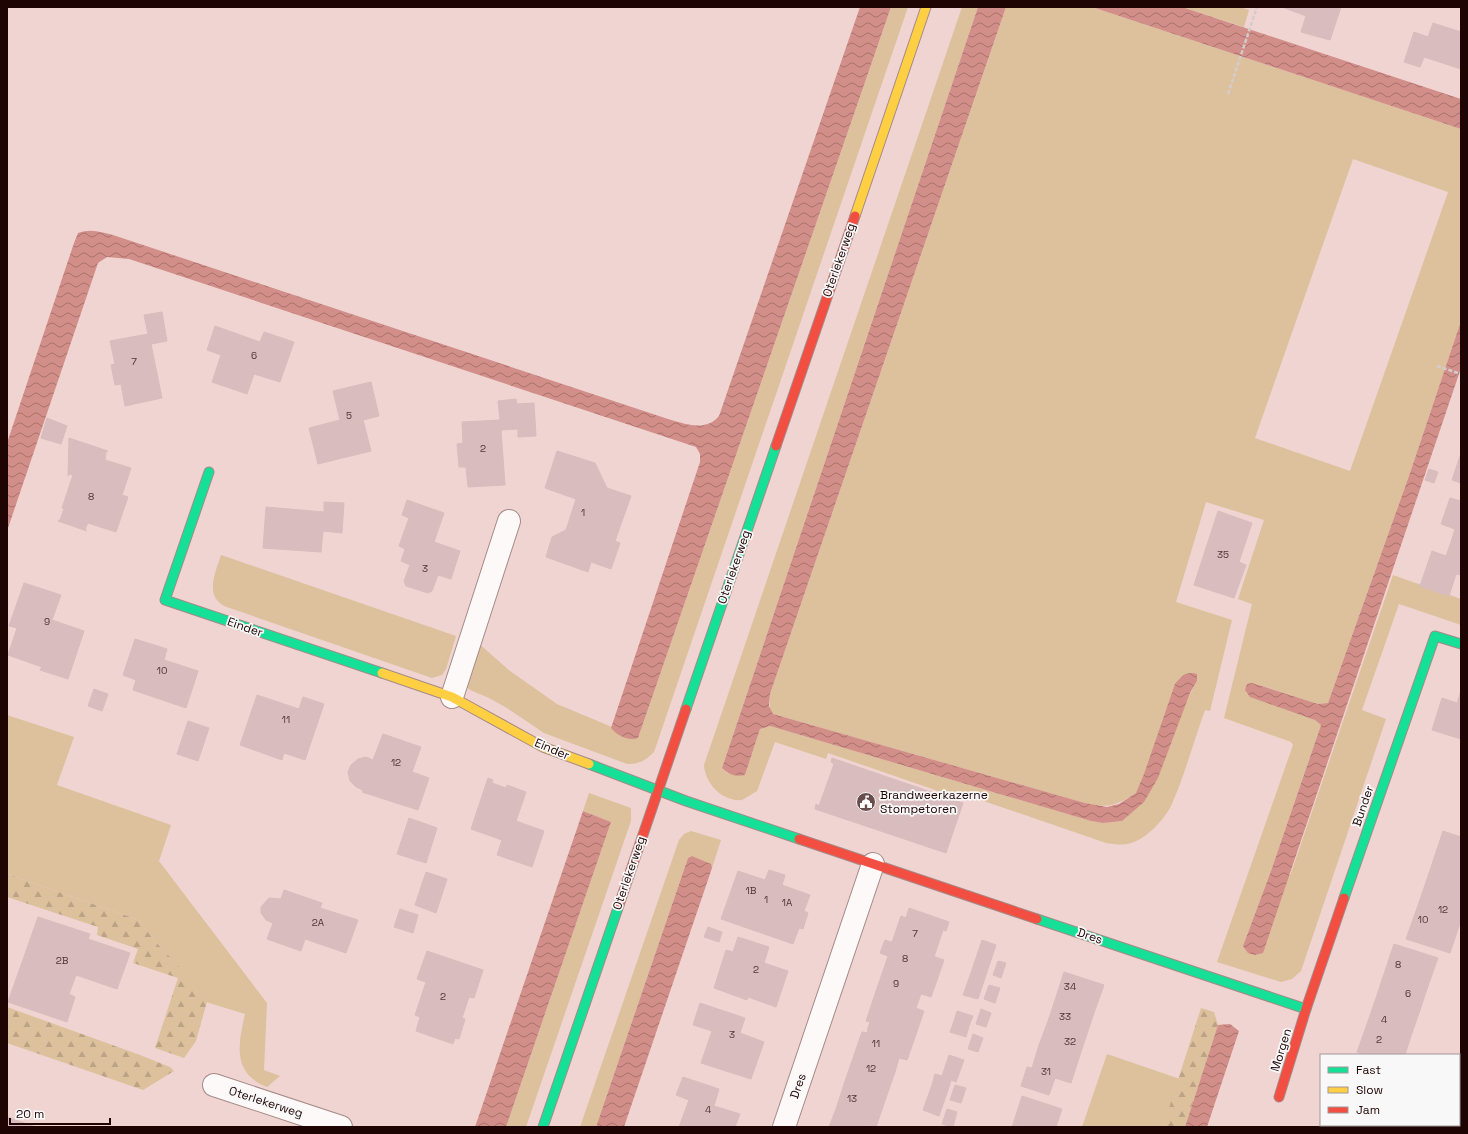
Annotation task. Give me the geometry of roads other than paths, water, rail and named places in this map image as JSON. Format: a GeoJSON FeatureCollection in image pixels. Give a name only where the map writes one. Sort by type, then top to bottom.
{"type":"FeatureCollection","features":[{"type":"Feature","properties":{"kind":"street","name":"Oterlekerweg"},"geometry":{"type":"LineString","coordinates":[[543,1127],[926,7]]}},
{"type":"Feature","properties":{"kind":"street","name":"Einder"},"geometry":{"type":"LineString","coordinates":[[209,472],[165,600],[452,697],[543,747],[658,790]]}},
{"type":"Feature","properties":{"kind":"street"},"geometry":{"type":"LineString","coordinates":[[452,697],[509,521]]}},
{"type":"Feature","properties":{"kind":"street","name":"Bunder"},"geometry":{"type":"LineString","coordinates":[[1306,1009],[1435,636],[1461,644]]}},
{"type":"Feature","properties":{"kind":"street","name":"Dres"},"geometry":{"type":"LineString","coordinates":[[658,790],[873,864],[1306,1009]]}},
{"type":"Feature","properties":{"kind":"street","name":"Dres"},"geometry":{"type":"LineString","coordinates":[[784,1127],[873,864]]}},
{"type":"Feature","properties":{"kind":"street","name":"Morgen"},"geometry":{"type":"LineString","coordinates":[[1279,1097],[1306,1009]]}},
{"type":"Feature","properties":{"kind":"street","name":"Oterlekerweg"},"geometry":{"type":"LineString","coordinates":[[214,1085],[341,1127]]}},
{"type":"Feature","properties":{"kind":"water"},"geometry":{"type":"Polygon","coordinates":[[[860,7],[891,7],[638,738],[630,739],[623,737],[611,728],[700,462],[700,454],[696,447],[129,259],[107,257],[98,263],[7,531],[7,443],[74,243],[78,233],[87,231],[96,231],[113,235],[665,418],[694,425],[707,424],[713,421],[719,416],[860,7]]]}},
{"type":"Feature","properties":{"kind":"water"},"geometry":{"type":"Polygon","coordinates":[[[978,7],[1006,7],[770,694],[769,706],[773,714],[1085,803],[1107,807],[1119,804],[1136,793],[1175,684],[1184,675],[1190,673],[1197,674],[1197,681],[1190,693],[1158,778],[1144,802],[1122,821],[1103,823],[1091,821],[770,726],[760,729],[745,775],[733,775],[722,768],[978,7]]]}},
{"type":"Feature","properties":{"kind":"water"},"geometry":{"type":"Polygon","coordinates":[[[1092,7],[1182,7],[1461,99],[1461,129],[1092,7]]]}},
{"type":"Feature","properties":{"kind":"water"},"geometry":{"type":"Polygon","coordinates":[[[1461,321],[1461,368],[1263,953],[1255,955],[1248,953],[1243,946],[1271,871],[1321,725],[1315,720],[1250,697],[1245,690],[1247,684],[1252,683],[1318,704],[1328,703],[1410,473],[1461,321]]]}},
{"type":"Feature","properties":{"kind":"water"},"geometry":{"type":"Polygon","coordinates":[[[583,811],[611,822],[506,1127],[475,1127],[583,811]]]}},
{"type":"Feature","properties":{"kind":"water"},"geometry":{"type":"Polygon","coordinates":[[[692,856],[711,864],[712,868],[624,1127],[596,1127],[688,858],[692,856]]]}},
{"type":"Feature","properties":{"kind":"water"},"geometry":{"type":"Polygon","coordinates":[[[1230,1024],[1239,1031],[1207,1127],[1185,1127],[1218,1025],[1230,1024]]]}},
{"type":"Feature","properties":{"kind":"place","name":"Brandweerkazerne Stompetoren"},"geometry":{"type":"Point","coordinates":[866,802]}}]}
